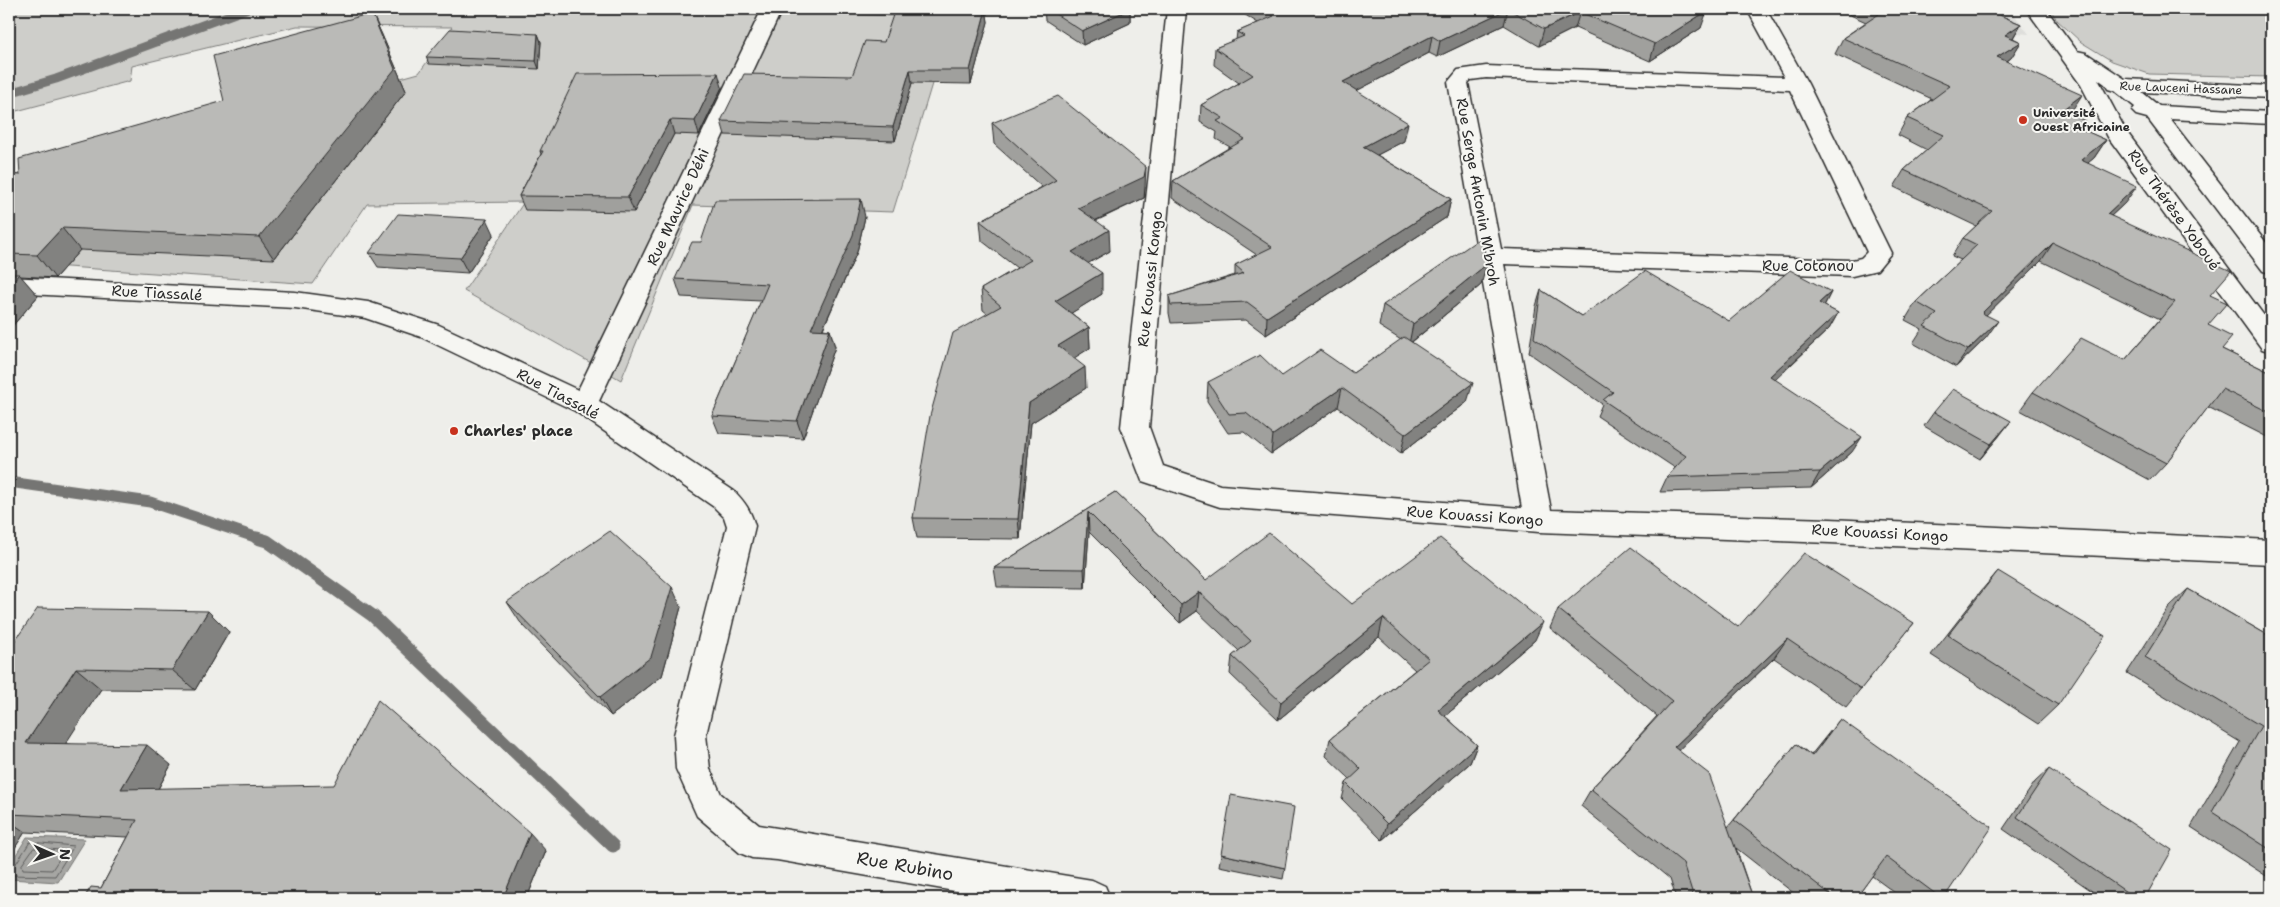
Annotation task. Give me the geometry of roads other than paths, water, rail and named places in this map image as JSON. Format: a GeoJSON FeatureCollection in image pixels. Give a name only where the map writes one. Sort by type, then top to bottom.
{"type":"FeatureCollection","features":[{"type":"Feature","properties":{"kind":"street","name":"Rue Maurice Déhi"},"geometry":{"type":"LineString","coordinates":[[584,404],[772,9]]}},
{"type":"Feature","properties":{"kind":"street","name":"Rue Kouassi Kongo"},"geometry":{"type":"LineString","coordinates":[[1176,9],[1135,427],[1152,473],[1220,496],[1539,521],[1830,530],[2271,552]]}},
{"type":"Feature","properties":{"kind":"street","name":"Rue Cotonou"},"geometry":{"type":"LineString","coordinates":[[1490,256],[1852,268],[1869,264],[1879,253],[1798,84],[1757,9]]}},
{"type":"Feature","properties":{"kind":"street","name":"Rue Thérèse Yoboué"},"geometry":{"type":"LineString","coordinates":[[2036,9],[2091,84],[2107,110],[2116,132],[2271,343]]}},
{"type":"Feature","properties":{"kind":"street","name":"Rue Thérèse Yoboué"},"geometry":{"type":"LineString","coordinates":[[2066,48],[2120,85],[2154,112],[2271,265]]}},
{"type":"Feature","properties":{"kind":"street","name":"Rue Serge Antonin M'broh"},"geometry":{"type":"LineString","coordinates":[[1539,521],[1458,82],[1465,74],[1486,72],[1798,84]]}},
{"type":"Feature","properties":{"kind":"street","name":"Rue Lauceni Hassane"},"geometry":{"type":"LineString","coordinates":[[2091,84],[2271,92]]}},
{"type":"Feature","properties":{"kind":"street","name":"Rue Lauceni Hassane"},"geometry":{"type":"LineString","coordinates":[[2107,110],[2271,118]]}},
{"type":"Feature","properties":{"kind":"street","name":"Rue Tiassalé"},"geometry":{"type":"LineString","coordinates":[[9,284],[295,300],[368,310],[430,331],[584,404],[704,485],[737,512],[741,526],[690,735],[693,769],[709,804],[752,841],[777,843]]}},
{"type":"Feature","properties":{"kind":"street","name":"Rue Rubino"},"geometry":{"type":"LineString","coordinates":[[777,843],[1092,898]]}},
{"type":"Feature","properties":{"kind":"water"},"geometry":{"type":"Polygon","coordinates":[[[27,837],[85,839],[58,882],[9,879],[9,866],[27,837]]]}},
{"type":"Feature","properties":{"kind":"waterway"},"geometry":{"type":"LineString","coordinates":[[9,93],[56,79],[246,9]]}},
{"type":"Feature","properties":{"kind":"waterway"},"geometry":{"type":"LineString","coordinates":[[9,482],[150,502],[261,539]]}},
{"type":"Feature","properties":{"kind":"waterway"},"geometry":{"type":"LineString","coordinates":[[257,538],[267,541],[373,616],[613,846]]}},
{"type":"Feature","properties":{"kind":"place","name":"Université Ouest Africaine"},"geometry":{"type":"Point","coordinates":[2023,120]}},
{"type":"Feature","properties":{"kind":"place","name":"Charles' place"},"geometry":{"type":"Point","coordinates":[454,431]}}]}
